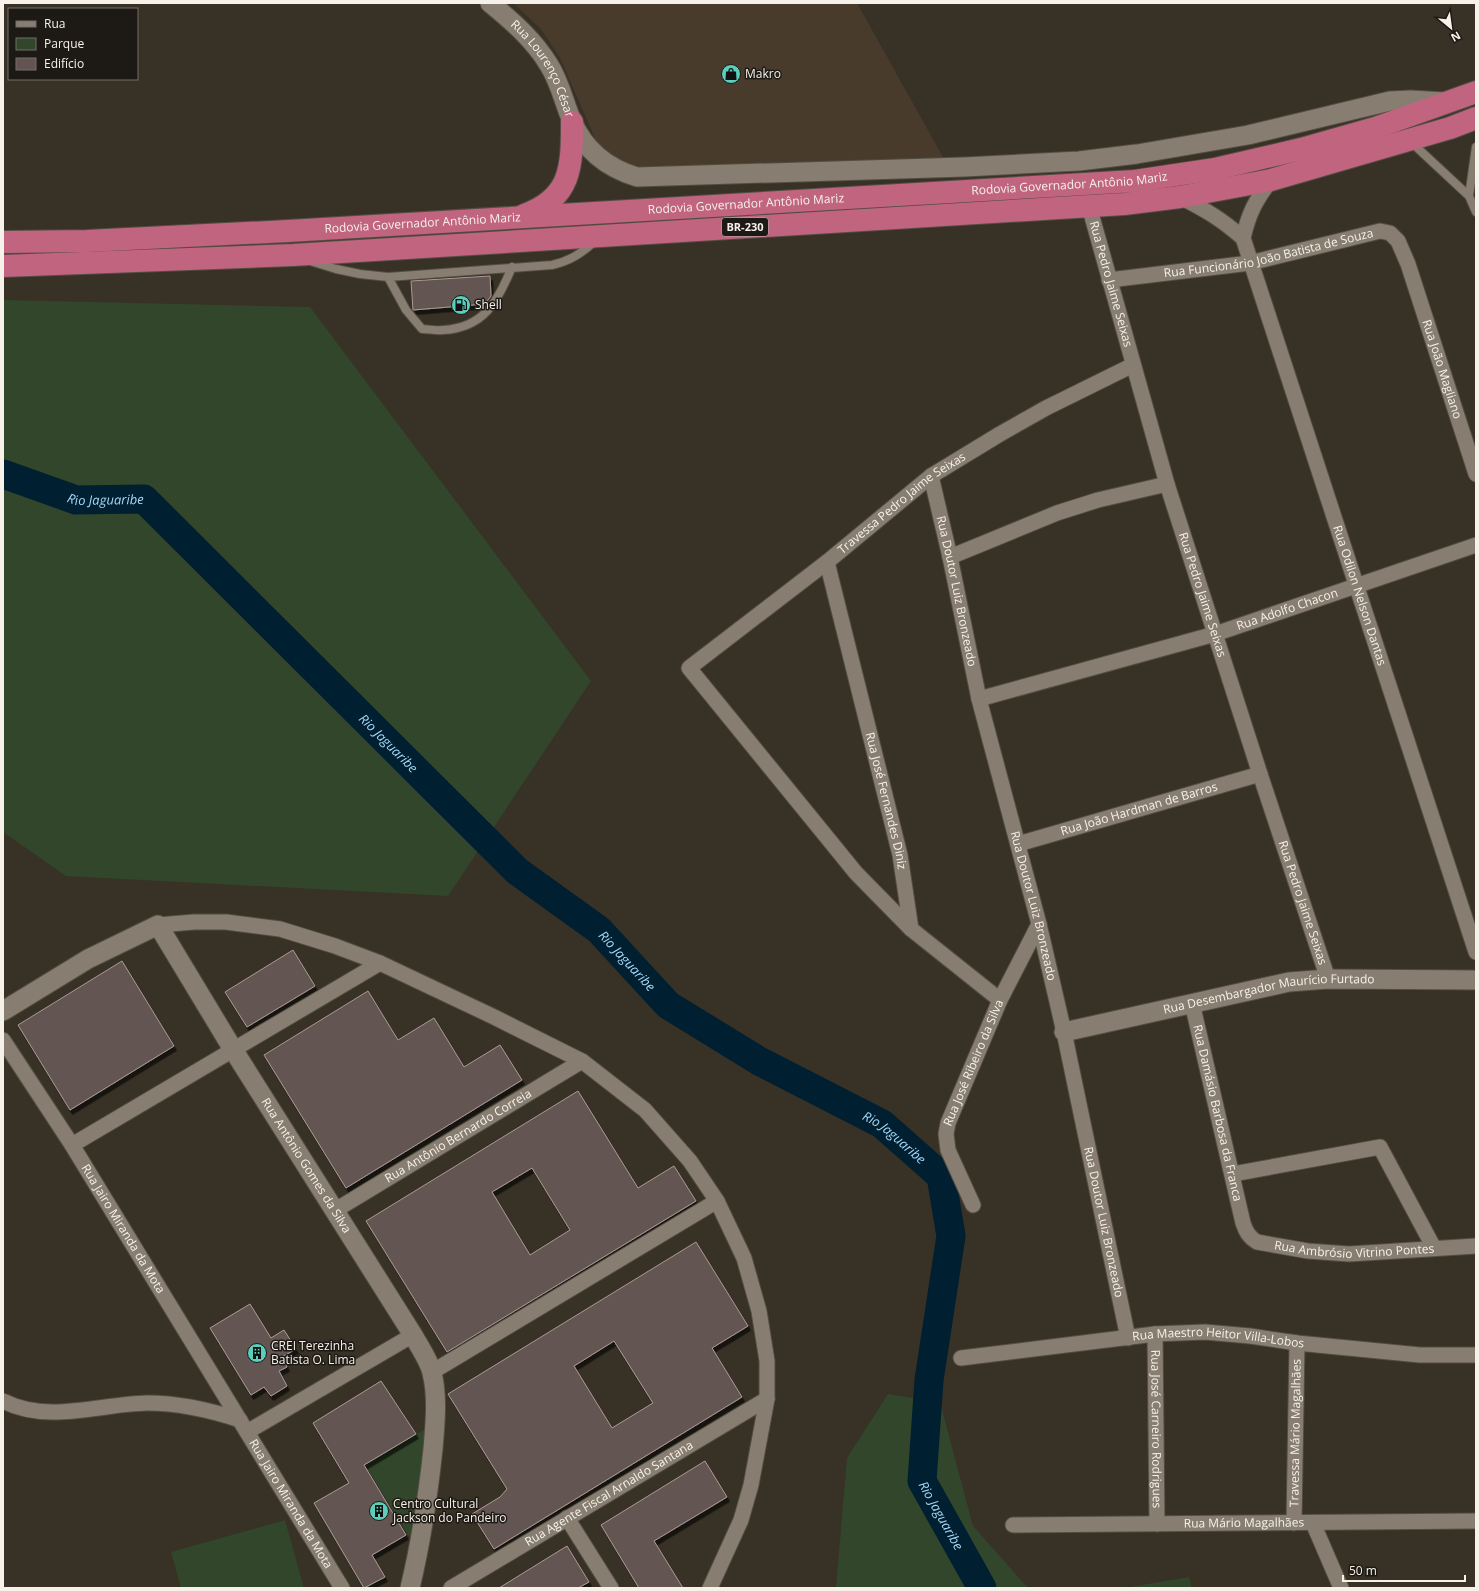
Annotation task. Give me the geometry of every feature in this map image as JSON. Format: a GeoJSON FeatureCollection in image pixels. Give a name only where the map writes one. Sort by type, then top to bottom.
{"type":"FeatureCollection","features":[{"type":"Feature","properties":{"kind":"highway","name":"Rodovia Governador Antônio Mariz"},"geometry":{"type":"LineString","coordinates":[[3,242],[87,241],[514,218],[1135,181],[1215,169],[1301,149],[1375,128],[1476,92]]}},
{"type":"Feature","properties":{"kind":"highway","name":"Rodovia Governador Antônio Mariz"},"geometry":{"type":"LineString","coordinates":[[3,266],[293,255],[1124,204],[1180,197],[1271,180],[1450,128],[1476,118]]}},
{"type":"Feature","properties":{"kind":"highway"},"geometry":{"type":"LineString","coordinates":[[514,218],[536,210],[551,200],[561,188],[567,177],[570,165],[572,122]]}},
{"type":"Feature","properties":{"kind":"street","name":"Rua Lourenço César"},"geometry":{"type":"LineString","coordinates":[[490,3],[514,23],[536,45],[550,66],[572,122],[585,144],[596,155],[615,169],[637,177],[948,167],[1079,161],[1137,154],[1248,135],[1390,101],[1411,100],[1449,102]]}},
{"type":"Feature","properties":{"kind":"street"},"geometry":{"type":"LineString","coordinates":[[1180,197],[1218,217],[1243,238],[1250,213],[1257,199],[1271,180]]}},
{"type":"Feature","properties":{"kind":"street","name":"Rua Pedro Jaime Seixas"},"geometry":{"type":"LineString","coordinates":[[1089,206],[1167,484],[1260,774],[1328,979]]}},
{"type":"Feature","properties":{"kind":"street","name":"Rua Funcionário João Batista de Souza"},"geometry":{"type":"LineString","coordinates":[[1109,280],[1250,263],[1380,231],[1390,233],[1398,241],[1408,264]]}},
{"type":"Feature","properties":{"kind":"street","name":"Rua Odilon Nelson Dantas"},"geometry":{"type":"LineString","coordinates":[[1243,238],[1476,952]]}},
{"type":"Feature","properties":{"kind":"street","name":"Rua João Magliano"},"geometry":{"type":"LineString","coordinates":[[1408,264],[1476,474]]}},
{"type":"Feature","properties":{"kind":"street","name":"Travessa Pedro Jaime Seixas"},"geometry":{"type":"LineString","coordinates":[[911,930],[856,873],[689,668],[827,562],[931,476],[1046,408],[1133,365]]}},
{"type":"Feature","properties":{"kind":"street","name":"Rua Doutor Luiz Bronzeado"},"geometry":{"type":"LineString","coordinates":[[931,476],[950,557],[979,699],[1039,924],[1064,1032],[1128,1338]]}},
{"type":"Feature","properties":{"kind":"street"},"geometry":{"type":"LineString","coordinates":[[950,557],[1057,513],[1098,500],[1167,484]]}},
{"type":"Feature","properties":{"kind":"street","name":"Rua Adolfo Chacon"},"geometry":{"type":"LineString","coordinates":[[979,699],[1216,634],[1476,545]]}},
{"type":"Feature","properties":{"kind":"street","name":"Rua José Fernandes Diniz"},"geometry":{"type":"LineString","coordinates":[[827,562],[900,855],[907,894],[911,930]]}},
{"type":"Feature","properties":{"kind":"street","name":"Rua João Hardman de Barros"},"geometry":{"type":"LineString","coordinates":[[1018,844],[1260,774]]}},
{"type":"Feature","properties":{"kind":"street"},"geometry":{"type":"LineString","coordinates":[[3,1012],[88,959],[158,925],[194,922],[219,922],[280,929],[336,946],[380,963],[492,1016],[582,1061],[645,1110],[690,1161],[717,1201],[744,1258],[758,1311],[767,1361],[767,1399],[749,1492],[741,1520],[710,1588]]}},
{"type":"Feature","properties":{"kind":"street","name":"Rua José Ribeiro da Silva"},"geometry":{"type":"LineString","coordinates":[[973,1205],[948,1150],[946,1134],[948,1123],[1000,1000],[1039,924]]}},
{"type":"Feature","properties":{"kind":"street","name":"Rua Antônio Gomes da Silva"},"geometry":{"type":"LineString","coordinates":[[158,925],[334,1211],[413,1335],[432,1372],[435,1399],[430,1480],[419,1549],[410,1588]]}},
{"type":"Feature","properties":{"kind":"street"},"geometry":{"type":"LineString","coordinates":[[911,930],[1000,1000]]}},
{"type":"Feature","properties":{"kind":"street"},"geometry":{"type":"LineString","coordinates":[[72,1145],[380,963]]}},
{"type":"Feature","properties":{"kind":"street","name":"Rua Desembargador Maurício Furtado"},"geometry":{"type":"LineString","coordinates":[[1064,1032],[1288,982],[1328,979],[1476,980]]}},
{"type":"Feature","properties":{"kind":"street","name":"Rua Damásio Barbosa da Franca"},"geometry":{"type":"LineString","coordinates":[[1192,1003],[1233,1174],[1243,1223]]}},
{"type":"Feature","properties":{"kind":"street","name":"Rua Jairo Miranda da Mota"},"geometry":{"type":"LineString","coordinates":[[3,1040],[72,1145],[342,1588]]}},
{"type":"Feature","properties":{"kind":"street","name":"Rua Antônio Bernardo Correia"},"geometry":{"type":"LineString","coordinates":[[334,1211],[582,1061]]}},
{"type":"Feature","properties":{"kind":"street"},"geometry":{"type":"LineString","coordinates":[[1233,1174],[1380,1147],[1434,1248]]}},
{"type":"Feature","properties":{"kind":"street"},"geometry":{"type":"LineString","coordinates":[[432,1372],[717,1201]]}},
{"type":"Feature","properties":{"kind":"street","name":"Rua Ambrósio Vitrino Pontes"},"geometry":{"type":"LineString","coordinates":[[1243,1223],[1246,1232],[1257,1242],[1308,1251],[1349,1254],[1476,1246]]}},
{"type":"Feature","properties":{"kind":"street","name":"Rua Maestro Heitor Villa-Lobos"},"geometry":{"type":"LineString","coordinates":[[961,1358],[1155,1334],[1205,1332],[1420,1355],[1476,1356]]}},
{"type":"Feature","properties":{"kind":"street","name":"Rua José Carneiro Rodrigues"},"geometry":{"type":"LineString","coordinates":[[1155,1334],[1157,1524]]}},
{"type":"Feature","properties":{"kind":"street"},"geometry":{"type":"LineString","coordinates":[[3,1401],[21,1409],[37,1412],[61,1412],[147,1403],[160,1404],[202,1409],[244,1426],[413,1335]]}},
{"type":"Feature","properties":{"kind":"street","name":"Travessa Mário Magalhães"},"geometry":{"type":"LineString","coordinates":[[1294,1523],[1297,1343]]}},
{"type":"Feature","properties":{"kind":"street","name":"Rua Agente Fiscal Arnaldo Santana"},"geometry":{"type":"LineString","coordinates":[[451,1588],[767,1399]]}},
{"type":"Feature","properties":{"kind":"street"},"geometry":{"type":"LineString","coordinates":[[567,1518],[611,1588]]}},
{"type":"Feature","properties":{"kind":"street","name":"Rua Mário Magalhães"},"geometry":{"type":"LineString","coordinates":[[1013,1525],[1476,1521]]}},
{"type":"Feature","properties":{"kind":"street"},"geometry":{"type":"LineString","coordinates":[[1313,1523],[1342,1588]]}},
{"type":"Feature","properties":{"kind":"lane"},"geometry":{"type":"LineString","coordinates":[[1408,140],[1469,196],[1476,212]]}},
{"type":"Feature","properties":{"kind":"lane"},"geometry":{"type":"LineString","coordinates":[[1469,196],[1476,147]]}},
{"type":"Feature","properties":{"kind":"lane"},"geometry":{"type":"LineString","coordinates":[[293,255],[336,269],[360,274],[388,276],[552,265],[566,262],[581,254],[601,236]]}},
{"type":"Feature","properties":{"kind":"lane"},"geometry":{"type":"LineString","coordinates":[[388,276],[406,310],[422,329],[444,330],[471,324],[489,310],[501,292],[512,267]]}},
{"type":"Feature","properties":{"kind":"shaded area","name":"Makro"},"geometry":{"type":"Polygon","coordinates":[[[513,3],[857,3],[944,159],[644,171],[602,154],[560,58],[541,29],[513,3]]]}},
{"type":"Feature","properties":{"kind":"green space"},"geometry":{"type":"Polygon","coordinates":[[[3,300],[310,307],[591,681],[448,896],[66,876],[3,832],[3,300]]]}},
{"type":"Feature","properties":{"kind":"green space"},"geometry":{"type":"Polygon","coordinates":[[[888,1394],[940,1402],[973,1526],[1028,1588],[836,1588],[847,1458],[888,1394]]]}},
{"type":"Feature","properties":{"kind":"green space"},"geometry":{"type":"Polygon","coordinates":[[[432,1425],[416,1548],[365,1465],[432,1425]]]}},
{"type":"Feature","properties":{"kind":"green space"},"geometry":{"type":"Polygon","coordinates":[[[285,1520],[304,1588],[181,1588],[171,1552],[285,1520]]]}},
{"type":"Feature","properties":{"kind":"green space"},"geometry":{"type":"Polygon","coordinates":[[[1189,1577],[1192,1588],[1124,1588],[1189,1577]]]}},
{"type":"Feature","properties":{"kind":"building"},"geometry":{"type":"Polygon","coordinates":[[[490,276],[491,296],[485,304],[413,310],[411,281],[490,276]]]}},
{"type":"Feature","properties":{"kind":"building"},"geometry":{"type":"Polygon","coordinates":[[[293,950],[315,986],[247,1027],[225,992],[293,950]]]}},
{"type":"Feature","properties":{"kind":"building"},"geometry":{"type":"Polygon","coordinates":[[[122,961],[174,1046],[70,1110],[18,1025],[122,961]]]}},
{"type":"Feature","properties":{"kind":"building"},"geometry":{"type":"Polygon","coordinates":[[[368,991],[398,1040],[434,1018],[464,1067],[500,1045],[522,1080],[346,1188],[264,1055],[368,991]]]}},
{"type":"Feature","properties":{"kind":"building"},"geometry":{"type":"Polygon","coordinates":[[[578,1091],[638,1188],[674,1166],[696,1201],[447,1352],[366,1221],[578,1091]],[[532,1168],[492,1192],[530,1255],[570,1230],[532,1168]]]}},
{"type":"Feature","properties":{"kind":"building"},"geometry":{"type":"Polygon","coordinates":[[[696,1242],[748,1326],[712,1348],[742,1397],[494,1549],[472,1514],[500,1497],[507,1489],[448,1394],[696,1242]],[[614,1341],[574,1366],[612,1428],[653,1403],[614,1341]]]}},
{"type":"Feature","properties":{"kind":"building","name":"CREI Terezinha Batista O. Lima"},"geometry":{"type":"Polygon","coordinates":[[[250,1304],[271,1338],[284,1330],[296,1349],[282,1357],[287,1367],[279,1371],[287,1386],[271,1396],[264,1387],[251,1395],[210,1328],[250,1304]]]}},
{"type":"Feature","properties":{"kind":"building"},"geometry":{"type":"Polygon","coordinates":[[[381,1381],[416,1434],[364,1465],[406,1535],[372,1555],[385,1577],[364,1588],[314,1503],[349,1483],[313,1423],[381,1381]]]}},
{"type":"Feature","properties":{"kind":"building"},"geometry":{"type":"Polygon","coordinates":[[[705,1461],[727,1497],[654,1541],[683,1588],[639,1588],[601,1525],[705,1461]]]}},
{"type":"Feature","properties":{"kind":"building"},"geometry":{"type":"Polygon","coordinates":[[[567,1546],[589,1582],[578,1588],[499,1588],[567,1546]]]}},
{"type":"Feature","properties":{"kind":"waterway","name":"Rio Jaguaribe"},"geometry":{"type":"LineString","coordinates":[[3,474],[76,500],[144,499],[517,871],[599,930],[668,1005],[759,1061],[882,1124],[941,1176],[951,1236],[929,1380],[922,1481],[982,1588]]}},
{"type":"Feature","properties":{"kind":"place","name":"Makro"},"geometry":{"type":"Point","coordinates":[731,74]}},
{"type":"Feature","properties":{"kind":"place","name":"Shell"},"geometry":{"type":"Point","coordinates":[461,305]}},
{"type":"Feature","properties":{"kind":"place","name":"CREI Terezinha Batista O. Lima"},"geometry":{"type":"Point","coordinates":[257,1353]}},
{"type":"Feature","properties":{"kind":"place","name":"Centro Cultural Jackson do Pandeiro"},"geometry":{"type":"Point","coordinates":[379,1511]}}]}
